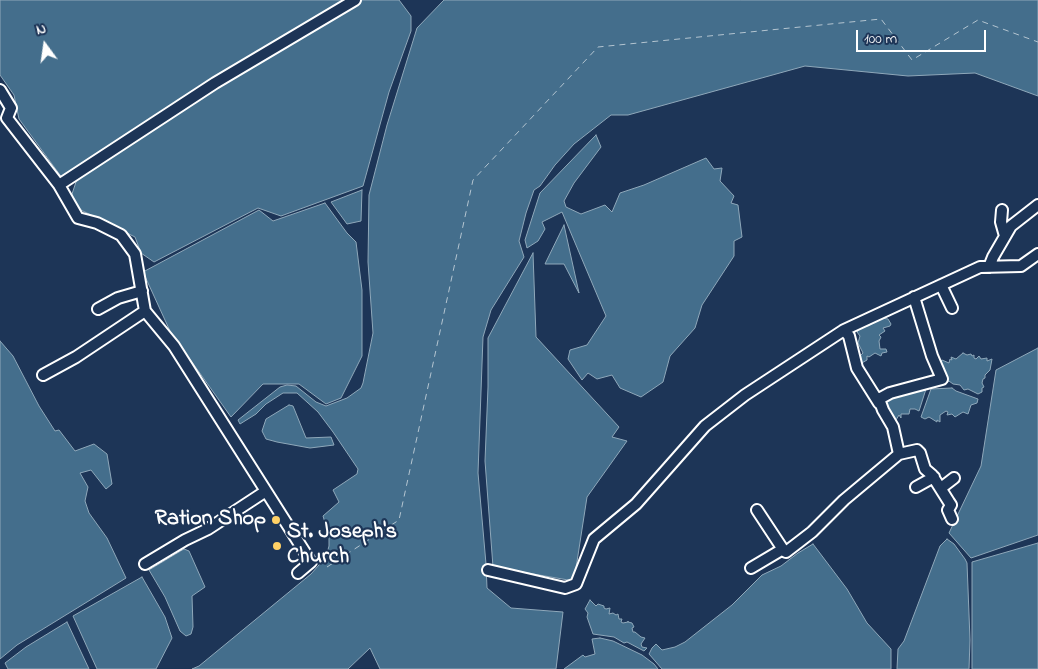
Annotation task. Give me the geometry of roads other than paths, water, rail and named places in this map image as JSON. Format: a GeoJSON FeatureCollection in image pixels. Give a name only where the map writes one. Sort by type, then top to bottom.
{"type":"FeatureCollection","features":[{"type":"Feature","properties":{"kind":"street"},"geometry":{"type":"LineString","coordinates":[[59,185],[215,83],[355,0]]}},
{"type":"Feature","properties":{"kind":"street"},"geometry":{"type":"LineString","coordinates":[[0,90],[11,108],[7,118],[59,185],[78,218],[97,223],[121,235],[135,254],[147,313],[174,346],[311,562],[298,573]]}},
{"type":"Feature","properties":{"kind":"street"},"geometry":{"type":"LineString","coordinates":[[989,267],[1011,226],[1038,205]]}},
{"type":"Feature","properties":{"kind":"street"},"geometry":{"type":"LineString","coordinates":[[1002,210],[1001,222],[1005,236]]}},
{"type":"Feature","properties":{"kind":"street"},"geometry":{"type":"LineString","coordinates":[[488,570],[565,588],[576,584],[594,539],[636,504],[705,426],[745,395],[844,330],[980,267],[1022,266],[1038,254]]}},
{"type":"Feature","properties":{"kind":"street"},"geometry":{"type":"LineString","coordinates":[[942,285],[952,308]]}},
{"type":"Feature","properties":{"kind":"street"},"geometry":{"type":"LineString","coordinates":[[98,309],[118,298],[142,291]]}},
{"type":"Feature","properties":{"kind":"street"},"geometry":{"type":"LineString","coordinates":[[879,403],[878,399],[882,396],[942,379],[932,356],[914,297]]}},
{"type":"Feature","properties":{"kind":"street"},"geometry":{"type":"LineString","coordinates":[[76,363],[147,313]]}},
{"type":"Feature","properties":{"kind":"street"},"geometry":{"type":"LineString","coordinates":[[43,375],[147,313]]}},
{"type":"Feature","properties":{"kind":"street"},"geometry":{"type":"LineString","coordinates":[[844,330],[849,336],[857,368],[893,427],[899,454]]}},
{"type":"Feature","properties":{"kind":"street"},"geometry":{"type":"LineString","coordinates":[[757,510],[786,552],[812,532],[844,500],[899,454],[917,450],[926,469],[934,477],[951,505],[948,510],[952,519]]}},
{"type":"Feature","properties":{"kind":"street"},"geometry":{"type":"LineString","coordinates":[[916,487],[934,477]]}},
{"type":"Feature","properties":{"kind":"street"},"geometry":{"type":"LineString","coordinates":[[941,488],[954,478]]}},
{"type":"Feature","properties":{"kind":"street"},"geometry":{"type":"LineString","coordinates":[[145,564],[185,540],[208,529],[266,491]]}},
{"type":"Feature","properties":{"kind":"street"},"geometry":{"type":"LineString","coordinates":[[751,568],[783,549]]}},
{"type":"Feature","properties":{"kind":"water"},"geometry":{"type":"Polygon","coordinates":[[[0,0],[349,0],[63,179],[19,119],[14,95],[0,75],[0,0]]]}},
{"type":"Feature","properties":{"kind":"water"},"geometry":{"type":"Polygon","coordinates":[[[362,0],[399,0],[411,16],[411,31],[389,92],[363,186],[281,216],[258,208],[154,262],[141,253],[135,237],[81,210],[71,197],[77,179],[198,96],[362,0]]]}},
{"type":"Feature","properties":{"kind":"water"},"geometry":{"type":"Polygon","coordinates":[[[444,0],[1038,0],[1038,96],[975,73],[908,76],[805,66],[628,115],[611,115],[574,144],[555,165],[540,186],[534,190],[519,241],[524,257],[491,310],[483,337],[478,473],[487,588],[511,608],[563,612],[556,669],[380,669],[370,648],[348,669],[192,669],[199,666],[311,574],[326,557],[329,535],[323,516],[339,502],[333,490],[357,474],[358,469],[318,412],[297,393],[283,393],[240,424],[238,420],[280,387],[287,385],[296,386],[316,402],[326,406],[347,398],[361,388],[373,333],[368,262],[369,195],[387,125],[417,28],[444,0]]]}},
{"type":"Feature","properties":{"kind":"water"},"geometry":{"type":"Polygon","coordinates":[[[596,135],[601,147],[574,183],[564,201],[566,207],[581,214],[605,205],[612,212],[620,193],[644,185],[706,158],[714,169],[722,168],[720,181],[734,196],[731,203],[738,205],[742,237],[734,241],[734,256],[702,305],[695,328],[670,356],[663,382],[641,397],[620,388],[612,375],[597,379],[588,373],[582,380],[568,359],[570,350],[587,345],[606,316],[562,212],[542,222],[545,229],[538,241],[527,248],[525,240],[540,193],[596,135]]]}},
{"type":"Feature","properties":{"kind":"water"},"geometry":{"type":"Polygon","coordinates":[[[362,190],[361,221],[347,224],[331,202],[362,190]]]}},
{"type":"Feature","properties":{"kind":"water"},"geometry":{"type":"Polygon","coordinates":[[[325,203],[356,242],[362,290],[362,356],[341,398],[326,404],[299,384],[263,384],[231,417],[170,331],[143,272],[259,210],[273,221],[325,203]]]}},
{"type":"Feature","properties":{"kind":"water"},"geometry":{"type":"Polygon","coordinates":[[[564,225],[579,293],[564,264],[545,264],[564,225]]]}},
{"type":"Feature","properties":{"kind":"water"},"geometry":{"type":"Polygon","coordinates":[[[533,253],[536,337],[619,427],[612,437],[627,441],[587,497],[574,581],[493,567],[485,461],[488,338],[533,253]]]}},
{"type":"Feature","properties":{"kind":"water"},"geometry":{"type":"Polygon","coordinates":[[[881,318],[888,319],[891,324],[883,328],[885,331],[879,335],[881,337],[879,341],[880,349],[886,349],[887,352],[882,353],[881,356],[875,353],[869,357],[867,356],[867,360],[860,364],[859,357],[863,353],[858,343],[860,336],[857,332],[862,326],[868,326],[881,318]]]}},
{"type":"Feature","properties":{"kind":"water"},"geometry":{"type":"Polygon","coordinates":[[[0,341],[13,356],[39,406],[55,431],[59,430],[75,451],[94,444],[107,454],[112,484],[106,489],[91,470],[80,473],[88,487],[85,501],[89,513],[107,538],[126,578],[17,645],[0,659],[0,341]]]}},
{"type":"Feature","properties":{"kind":"water"},"geometry":{"type":"Polygon","coordinates":[[[1038,348],[1038,535],[971,558],[949,533],[981,466],[996,370],[1038,348]]]}},
{"type":"Feature","properties":{"kind":"water"},"geometry":{"type":"Polygon","coordinates":[[[963,353],[974,355],[976,359],[979,356],[981,359],[987,358],[987,361],[992,359],[990,370],[983,379],[984,387],[982,392],[978,394],[968,389],[964,390],[960,385],[949,381],[943,385],[941,383],[938,363],[942,360],[949,363],[950,359],[952,360],[951,357],[956,359],[963,353]]]}},
{"type":"Feature","properties":{"kind":"water"},"geometry":{"type":"Polygon","coordinates":[[[922,384],[926,389],[919,411],[910,409],[909,414],[901,414],[901,418],[899,415],[896,420],[882,401],[922,384]]]}},
{"type":"Feature","properties":{"kind":"water"},"geometry":{"type":"Polygon","coordinates":[[[952,388],[978,399],[977,403],[971,405],[968,414],[963,412],[955,417],[952,414],[947,415],[948,412],[946,411],[940,415],[940,422],[929,417],[925,419],[921,417],[931,389],[952,388]]]}},
{"type":"Feature","properties":{"kind":"water"},"geometry":{"type":"Polygon","coordinates":[[[289,405],[293,406],[306,438],[331,437],[334,445],[310,448],[266,439],[262,431],[266,419],[289,405]]]}},
{"type":"Feature","properties":{"kind":"water"},"geometry":{"type":"Polygon","coordinates":[[[947,539],[954,544],[967,563],[970,640],[969,669],[897,669],[898,649],[904,641],[940,546],[947,539]]]}},
{"type":"Feature","properties":{"kind":"water"},"geometry":{"type":"Polygon","coordinates":[[[1038,543],[1038,669],[972,669],[972,562],[1038,543]]]}},
{"type":"Feature","properties":{"kind":"water"},"geometry":{"type":"Polygon","coordinates":[[[813,544],[847,589],[867,623],[891,649],[891,669],[662,669],[649,654],[656,644],[662,650],[685,642],[732,605],[762,575],[781,566],[813,544]]]}},
{"type":"Feature","properties":{"kind":"water"},"geometry":{"type":"Polygon","coordinates":[[[184,549],[189,551],[205,587],[192,596],[193,627],[191,634],[186,636],[180,631],[165,597],[149,570],[184,549]]]}},
{"type":"Feature","properties":{"kind":"water"},"geometry":{"type":"Polygon","coordinates":[[[142,577],[165,617],[172,638],[156,669],[97,669],[73,616],[142,577]]]}},
{"type":"Feature","properties":{"kind":"water"},"geometry":{"type":"Polygon","coordinates":[[[590,600],[596,606],[598,604],[606,609],[610,608],[609,614],[618,614],[619,619],[622,619],[621,622],[632,623],[634,627],[632,628],[633,632],[645,638],[641,644],[642,647],[647,648],[644,651],[614,637],[593,634],[587,617],[588,613],[585,609],[590,600]]]}},
{"type":"Feature","properties":{"kind":"water"},"geometry":{"type":"Polygon","coordinates":[[[67,622],[89,669],[8,669],[5,663],[26,647],[67,622]]]}},
{"type":"Feature","properties":{"kind":"water"},"geometry":{"type":"Polygon","coordinates":[[[600,638],[613,641],[642,655],[658,669],[564,669],[583,655],[585,657],[595,654],[592,639],[600,638]]]}},
{"type":"Feature","properties":{"kind":"place","name":"Ration Shop"},"geometry":{"type":"Point","coordinates":[276,520]}},
{"type":"Feature","properties":{"kind":"place","name":"St. Joseph's Church"},"geometry":{"type":"Point","coordinates":[277,546]}}]}
